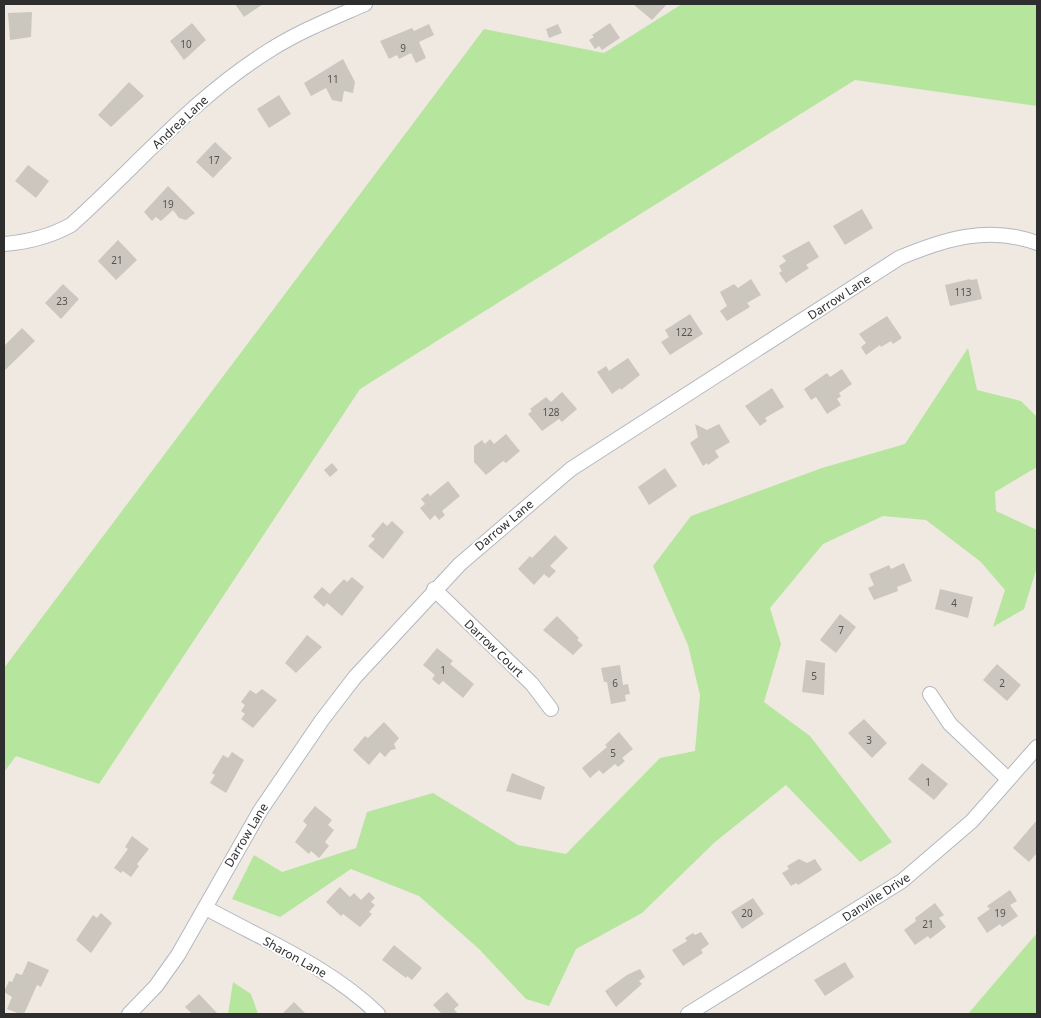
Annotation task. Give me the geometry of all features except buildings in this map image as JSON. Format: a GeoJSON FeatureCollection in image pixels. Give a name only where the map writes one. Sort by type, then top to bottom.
{"type":"FeatureCollection","features":[{"type":"Feature","properties":{"kind":"street","name":"Andrea Lane"},"geometry":{"type":"LineString","coordinates":[[4,244],[25,242],[49,236],[71,225],[184,117],[238,72],[303,31],[365,4]]}},
{"type":"Feature","properties":{"kind":"street","name":"Darrow Lane"},"geometry":{"type":"LineString","coordinates":[[129,1014],[162,978],[206,908],[260,811],[317,728],[355,678],[434,589],[493,534],[571,469],[619,436],[899,258],[936,242],[984,234],[1026,239],[1037,243]]}},
{"type":"Feature","properties":{"kind":"street","name":"Darrow Court"},"geometry":{"type":"LineString","coordinates":[[434,589],[532,684],[551,709]]}},
{"type":"Feature","properties":{"kind":"street"},"geometry":{"type":"LineString","coordinates":[[930,694],[950,724],[1008,779]]}},
{"type":"Feature","properties":{"kind":"street","name":"Danville Drive"},"geometry":{"type":"LineString","coordinates":[[688,1014],[902,881],[970,822],[1037,747]]}},
{"type":"Feature","properties":{"kind":"street","name":"Sharon Lane"},"geometry":{"type":"LineString","coordinates":[[206,908],[332,977],[360,997],[378,1014]]}},
{"type":"Feature","properties":{"kind":"green space"},"geometry":{"type":"Polygon","coordinates":[[[682,4],[1037,4],[1037,106],[855,80],[360,389],[99,784],[16,756],[4,772],[4,668],[484,29],[604,53],[682,4]]]}},
{"type":"Feature","properties":{"kind":"green space"},"geometry":{"type":"Polygon","coordinates":[[[968,348],[977,390],[1021,401],[1037,417],[1037,467],[995,492],[996,511],[1037,530],[1037,567],[1024,609],[993,627],[1005,590],[981,562],[926,520],[883,516],[823,544],[770,608],[781,644],[764,702],[810,736],[892,842],[860,862],[786,785],[715,842],[642,913],[576,949],[549,1006],[526,999],[479,949],[419,896],[351,869],[280,917],[232,899],[254,855],[282,872],[356,848],[367,812],[433,793],[518,845],[566,854],[660,758],[695,751],[700,695],[688,645],[653,566],[691,516],[822,468],[905,444],[968,348]]]}},
{"type":"Feature","properties":{"kind":"green space"},"geometry":{"type":"Polygon","coordinates":[[[1037,933],[1037,1014],[968,1014],[1037,933]]]}},
{"type":"Feature","properties":{"kind":"green space"},"geometry":{"type":"Polygon","coordinates":[[[233,982],[251,994],[258,1014],[228,1014],[233,982]]]}}]}
